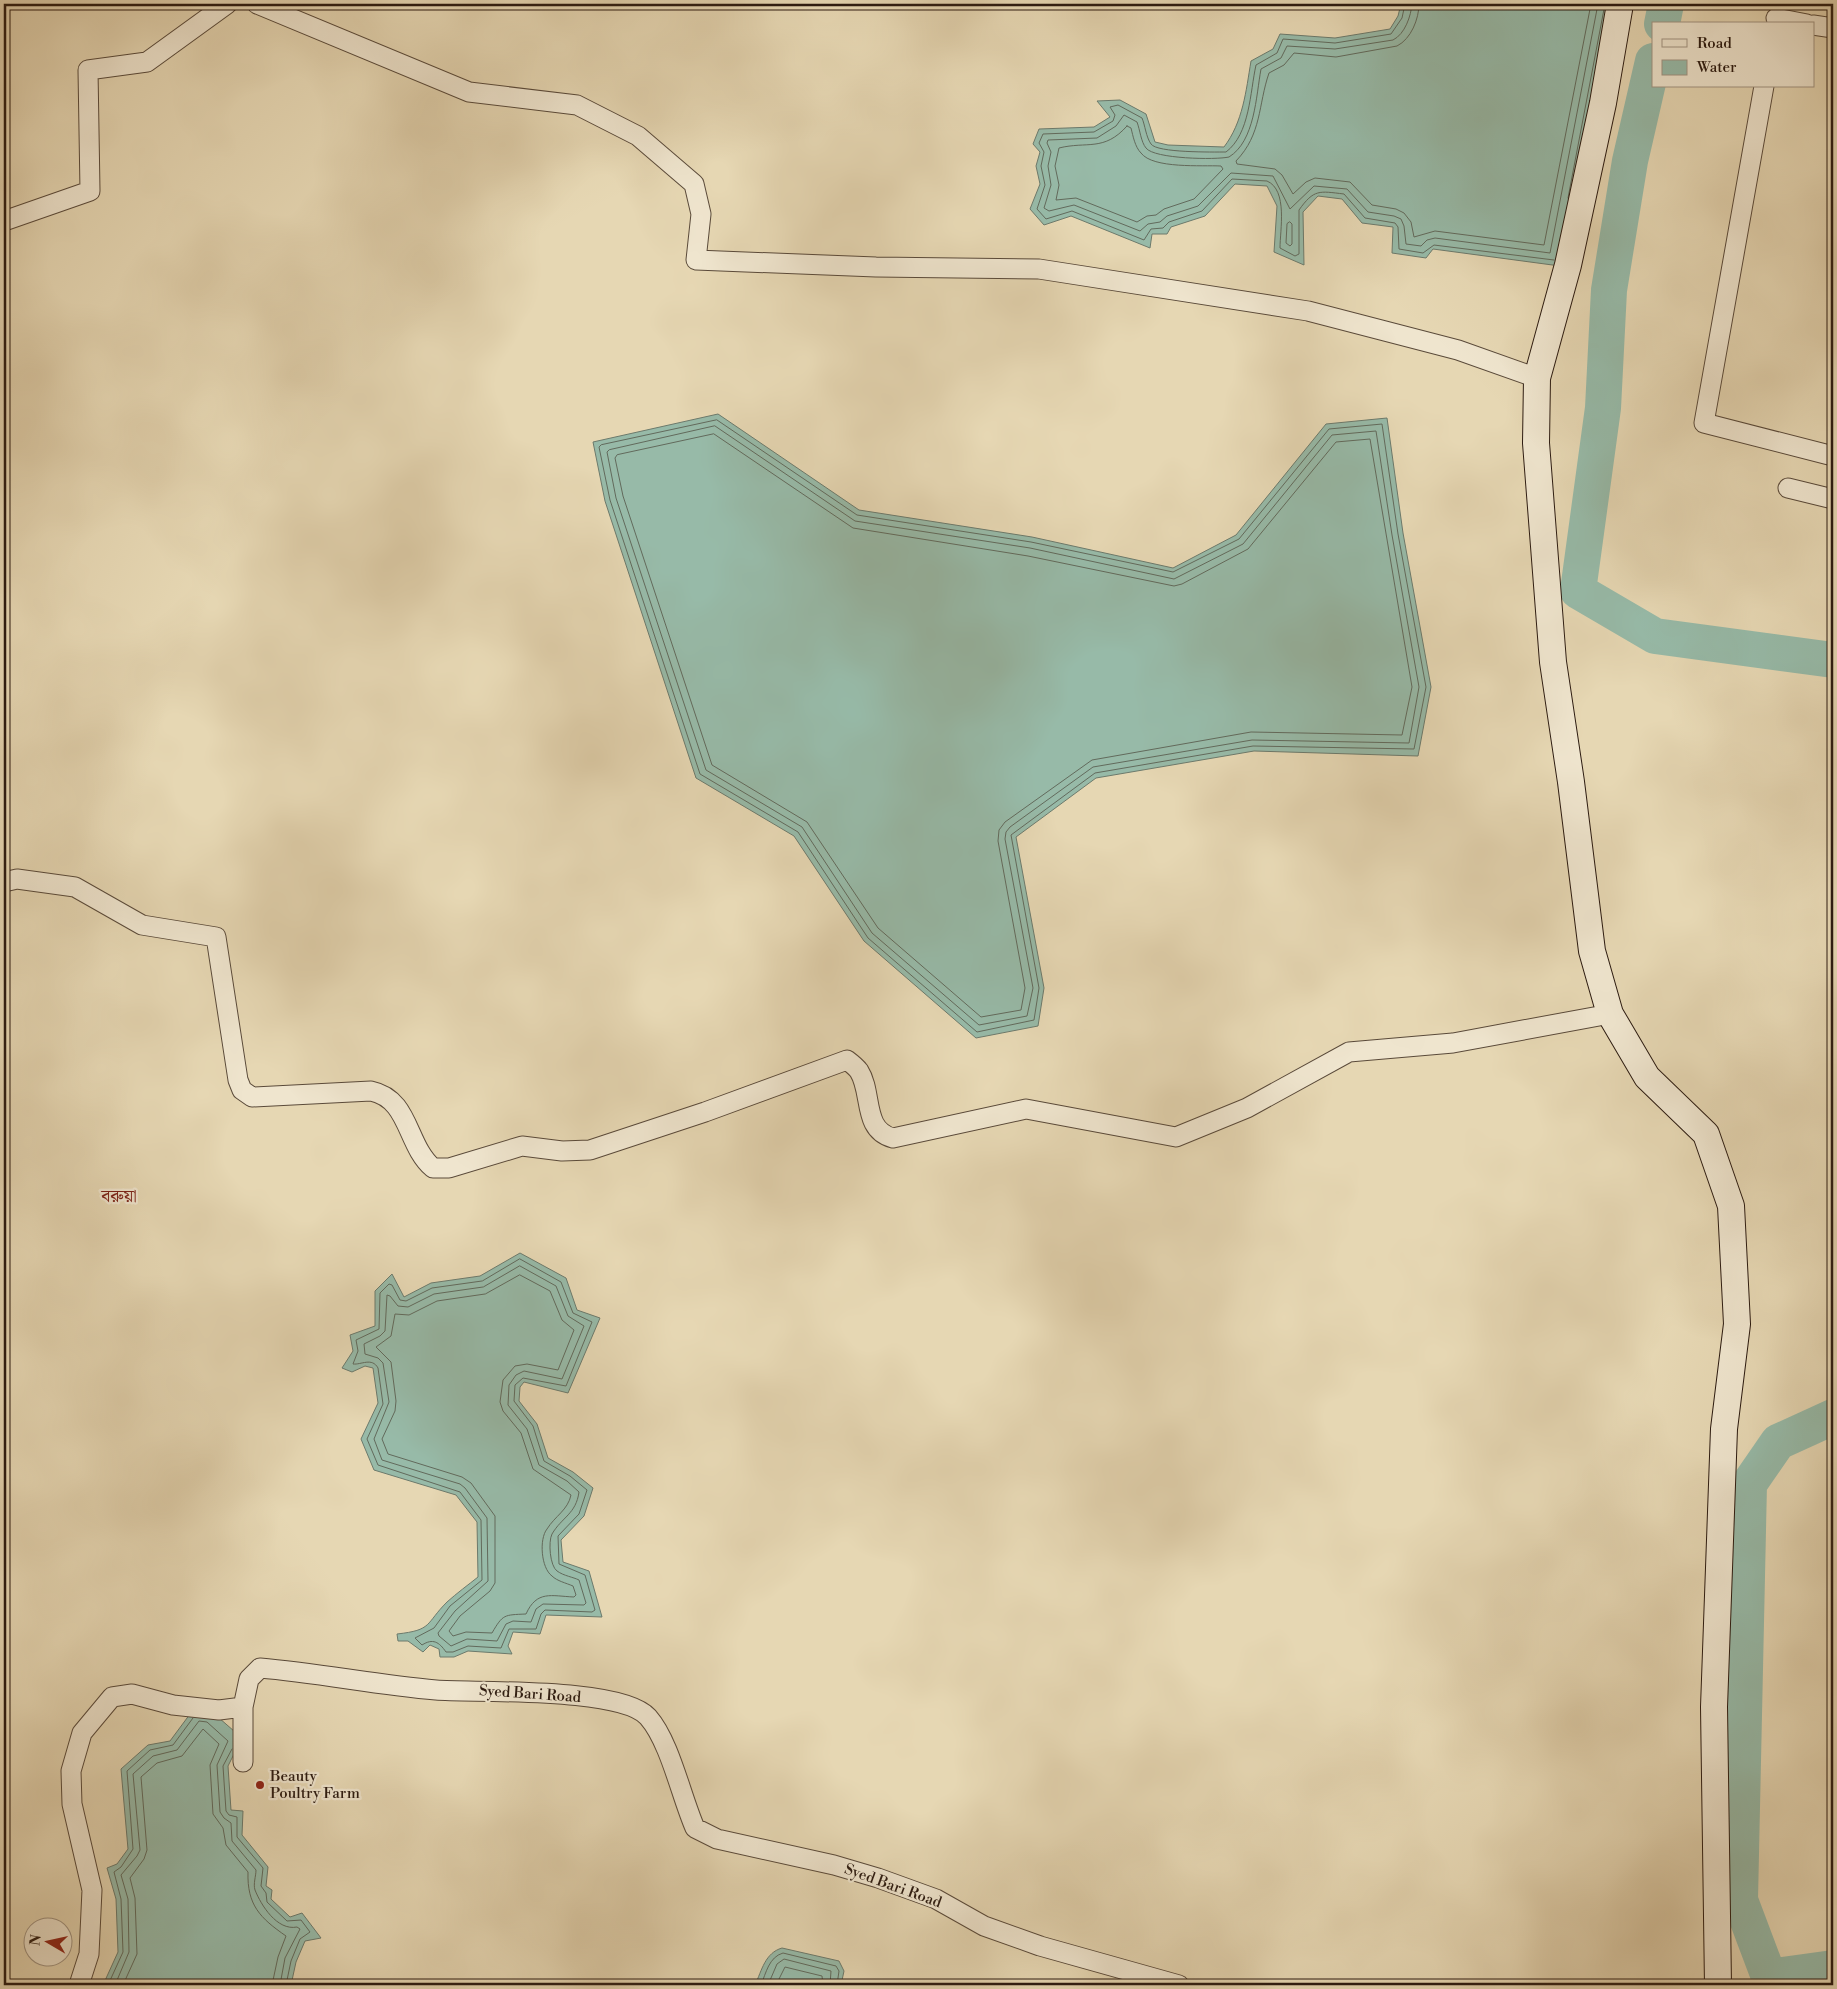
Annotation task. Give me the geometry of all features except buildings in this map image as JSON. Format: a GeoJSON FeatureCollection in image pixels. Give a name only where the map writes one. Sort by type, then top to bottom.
{"type":"FeatureCollection","features":[{"type":"Feature","properties":{"kind":"street"},"geometry":{"type":"LineString","coordinates":[[4,221],[90,191],[88,70],[147,62],[228,4]]}},
{"type":"Feature","properties":{"kind":"street"},"geometry":{"type":"LineString","coordinates":[[257,4],[468,92],[577,105],[638,136],[694,184],[702,214],[696,260],[1039,269],[1308,311],[1458,350],[1537,378]]}},
{"type":"Feature","properties":{"kind":"street"},"geometry":{"type":"LineString","coordinates":[[1620,4],[1603,104],[1568,266],[1537,378],[1536,443],[1553,662],[1571,782],[1592,952],[1610,1014],[1647,1078],[1706,1134],[1731,1206],[1737,1324],[1724,1429],[1714,1707],[1718,1985]]}},
{"type":"Feature","properties":{"kind":"street"},"geometry":{"type":"LineString","coordinates":[[1777,15],[1800,22]]}},
{"type":"Feature","properties":{"kind":"street"},"geometry":{"type":"LineString","coordinates":[[1814,25],[1833,28]]}},
{"type":"Feature","properties":{"kind":"street"},"geometry":{"type":"LineString","coordinates":[[1764,88],[1704,423],[1833,456]]}},
{"type":"Feature","properties":{"kind":"street"},"geometry":{"type":"LineString","coordinates":[[1788,488],[1833,500]]}},
{"type":"Feature","properties":{"kind":"street"},"geometry":{"type":"LineString","coordinates":[[4,882],[17,879],[75,887],[142,925],[216,937],[238,1080],[242,1090],[252,1097],[371,1091],[384,1094],[395,1102],[423,1160],[433,1168],[449,1168],[522,1146],[562,1151],[590,1150],[705,1112],[847,1060],[859,1071],[876,1129],[884,1136],[893,1138],[1026,1108],[1176,1137],[1248,1108],[1349,1052],[1453,1043],[1610,1014]]}},
{"type":"Feature","properties":{"kind":"street","name":"Syed Bari Road"},"geometry":{"type":"LineString","coordinates":[[243,1706],[249,1679],[260,1668],[312,1672],[437,1690],[573,1695],[622,1704],[647,1716],[664,1744],[695,1828],[717,1839],[834,1865],[936,1899],[984,1926],[1040,1946],[1179,1985]]}},
{"type":"Feature","properties":{"kind":"street"},"geometry":{"type":"LineString","coordinates":[[79,1985],[89,1954],[92,1890],[72,1804],[71,1771],[82,1733],[112,1697],[132,1694],[173,1705],[219,1710],[243,1706],[243,1762]]}},
{"type":"Feature","properties":{"kind":"water"},"geometry":{"type":"Polygon","coordinates":[[[1401,4],[1610,4],[1560,266],[1433,249],[1426,258],[1392,253],[1393,227],[1362,223],[1342,199],[1318,196],[1303,212],[1304,265],[1274,252],[1277,206],[1267,186],[1235,184],[1205,216],[1171,227],[1167,234],[1152,234],[1150,248],[1071,216],[1044,225],[1030,209],[1040,184],[1036,166],[1040,152],[1033,144],[1039,129],[1094,127],[1110,117],[1097,101],[1120,100],[1146,114],[1155,142],[1168,145],[1224,147],[1240,117],[1251,61],[1273,49],[1280,34],[1335,38],[1390,29],[1398,16],[1401,4]]]}},
{"type":"Feature","properties":{"kind":"water"},"geometry":{"type":"Polygon","coordinates":[[[718,414],[859,510],[1032,537],[1173,568],[1236,535],[1326,424],[1387,418],[1403,533],[1431,687],[1418,756],[1254,751],[1096,778],[1016,837],[1044,988],[1038,1026],[976,1038],[864,941],[794,836],[696,778],[605,501],[593,442],[718,414]]]}},
{"type":"Feature","properties":{"kind":"water"},"geometry":{"type":"Polygon","coordinates":[[[520,1253],[566,1278],[577,1310],[600,1318],[568,1393],[524,1382],[520,1387],[519,1401],[537,1424],[548,1458],[573,1472],[593,1488],[584,1516],[561,1540],[563,1562],[589,1571],[602,1617],[546,1615],[540,1634],[513,1632],[508,1646],[512,1654],[468,1651],[454,1657],[440,1657],[439,1649],[430,1645],[423,1652],[408,1641],[398,1641],[397,1634],[423,1628],[447,1602],[478,1577],[477,1522],[456,1495],[374,1470],[361,1439],[378,1403],[373,1368],[365,1366],[352,1372],[342,1368],[353,1351],[350,1335],[375,1326],[375,1291],[392,1274],[404,1297],[431,1283],[480,1276],[520,1253]]]}},
{"type":"Feature","properties":{"kind":"water"},"geometry":{"type":"Polygon","coordinates":[[[193,1710],[211,1711],[242,1738],[228,1766],[231,1810],[243,1811],[242,1835],[268,1867],[266,1886],[272,1890],[271,1899],[290,1917],[302,1913],[321,1938],[305,1941],[296,1962],[291,1985],[103,1985],[118,1952],[116,1899],[107,1868],[117,1864],[128,1849],[121,1769],[148,1745],[170,1741],[193,1710]]]}},
{"type":"Feature","properties":{"kind":"water"},"geometry":{"type":"Polygon","coordinates":[[[782,1948],[839,1961],[844,1971],[841,1985],[755,1985],[768,1958],[776,1950],[782,1948]]]}},
{"type":"Feature","properties":{"kind":"waterway"},"geometry":{"type":"LineString","coordinates":[[1662,22],[1666,4]]}},
{"type":"Feature","properties":{"kind":"waterway"},"geometry":{"type":"LineString","coordinates":[[1652,65],[1630,161],[1609,290],[1603,408],[1578,591],[1655,636],[1833,660]]}},
{"type":"Feature","properties":{"kind":"waterway"},"geometry":{"type":"LineString","coordinates":[[1833,1417],[1778,1442],[1749,1484],[1740,1900],[1769,1977],[1833,1968]]}},
{"type":"Feature","properties":{"kind":"place","name":"Beauty Poultry Farm"},"geometry":{"type":"Point","coordinates":[260,1785]}},
{"type":"Feature","properties":{"kind":"district","name":"বরুয়া"},"geometry":{"type":"Point","coordinates":[119,1196]}}]}
